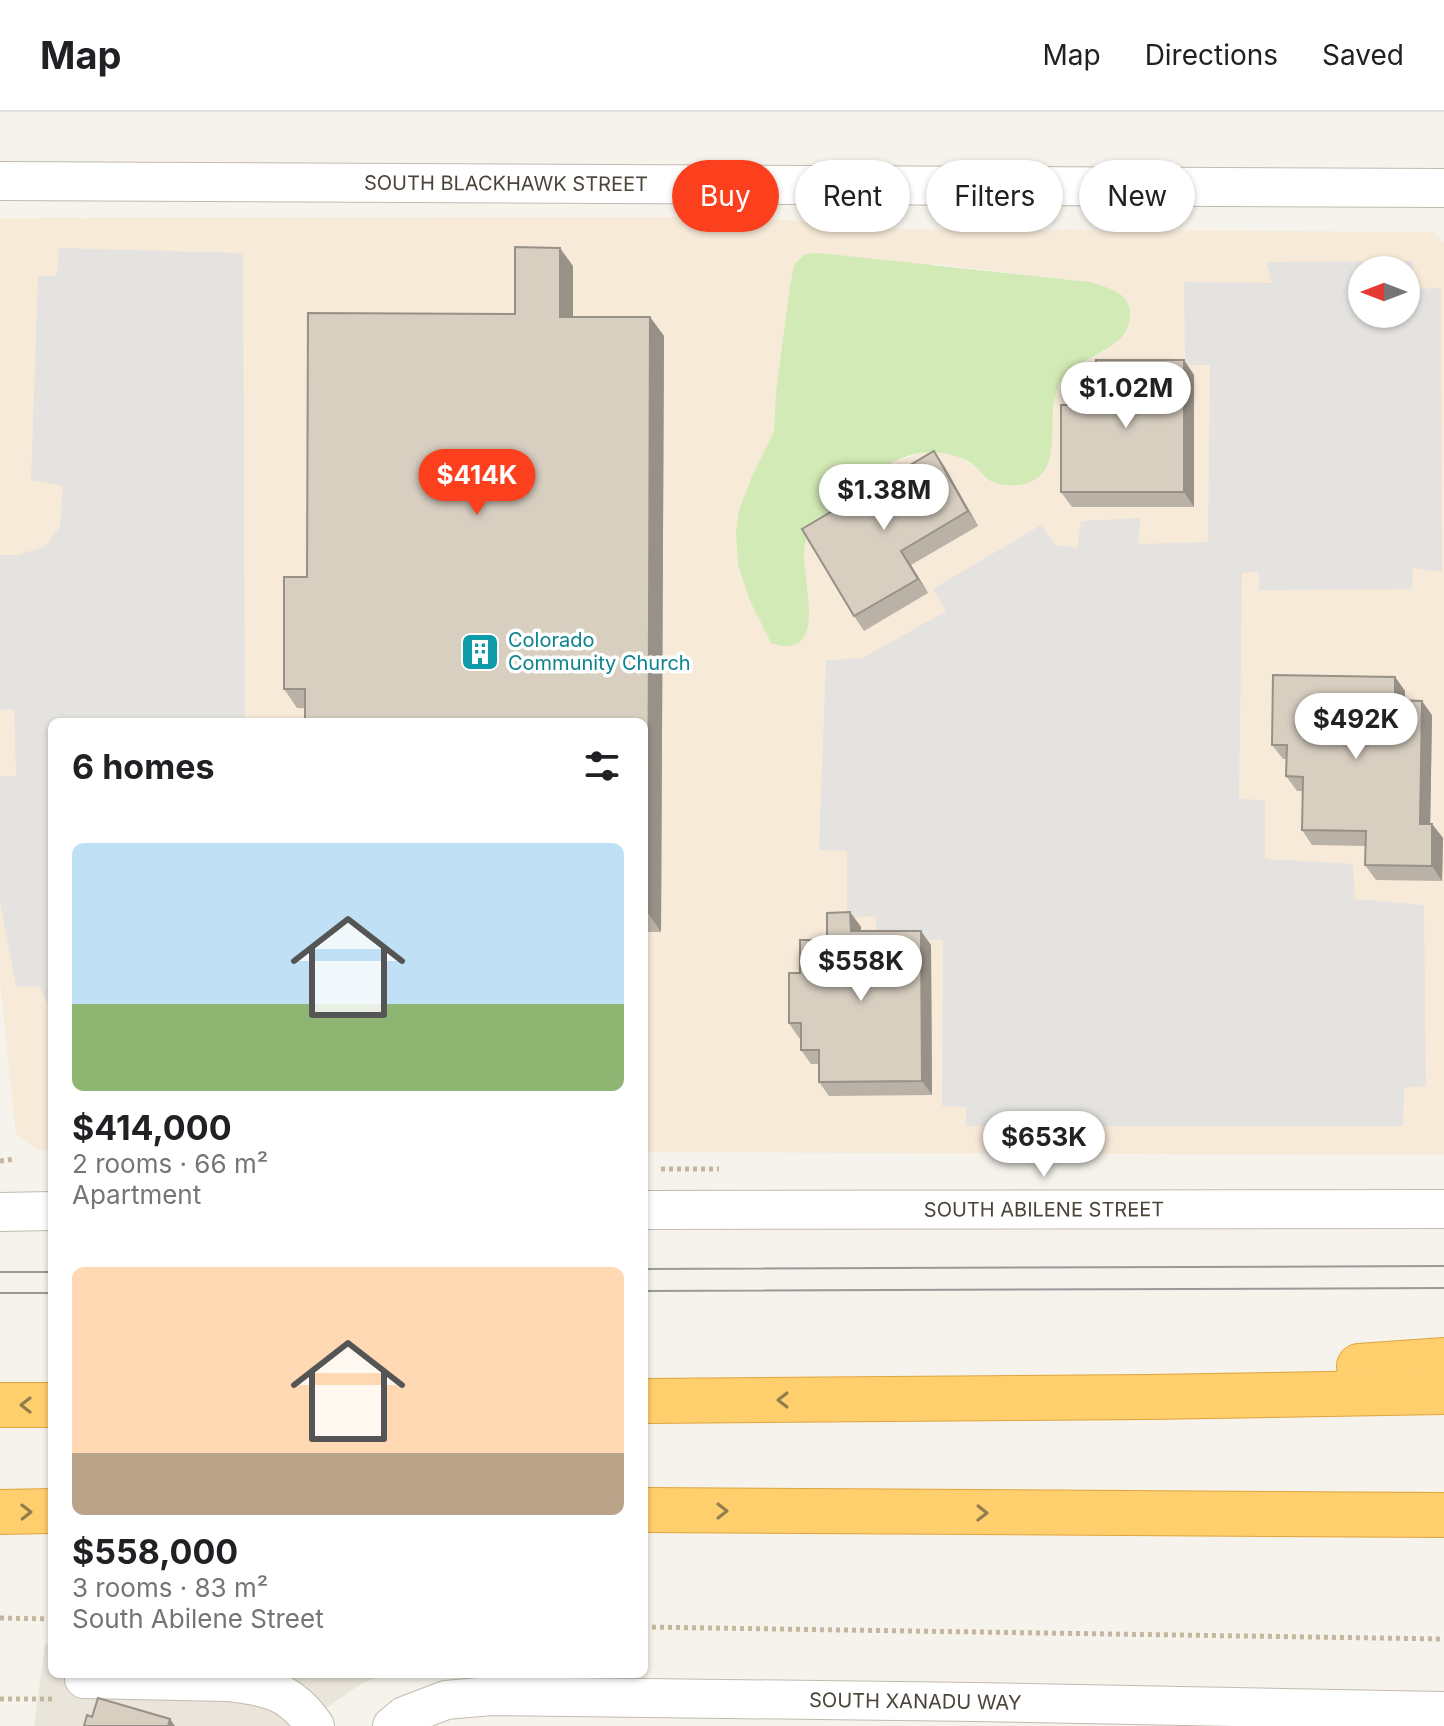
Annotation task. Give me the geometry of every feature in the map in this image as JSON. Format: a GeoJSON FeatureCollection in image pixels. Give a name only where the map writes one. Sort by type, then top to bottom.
{"type":"FeatureCollection","features":[{"type":"Feature","properties":{"kind":"highway"},"geometry":{"type":"LineString","coordinates":[[861,1400],[1444,1360]]}},
{"type":"Feature","properties":{"kind":"highway"},"geometry":{"type":"LineString","coordinates":[[648,1401],[1444,1392]]}},
{"type":"Feature","properties":{"kind":"highway"},"geometry":{"type":"LineString","coordinates":[[0,1405],[48,1405]]}},
{"type":"Feature","properties":{"kind":"highway"},"geometry":{"type":"LineString","coordinates":[[648,1510],[1444,1515]]}},
{"type":"Feature","properties":{"kind":"highway"},"geometry":{"type":"LineString","coordinates":[[0,1512],[48,1511]]}},
{"type":"Feature","properties":{"kind":"highway"},"geometry":{"type":"LineString","coordinates":[[1275,1515],[1444,1525]]}},
{"type":"Feature","properties":{"kind":"street","name":"SOUTH BLACKHAWK STREET"},"geometry":{"type":"LineString","coordinates":[[0,181],[1444,188]]}},
{"type":"Feature","properties":{"kind":"street","name":"SOUTH ABILENE STREET"},"geometry":{"type":"LineString","coordinates":[[648,1210],[1444,1209]]}},
{"type":"Feature","properties":{"kind":"street"},"geometry":{"type":"LineString","coordinates":[[0,1212],[48,1211]]}},
{"type":"Feature","properties":{"kind":"street"},"geometry":{"type":"LineString","coordinates":[[72,1689],[227,1682],[247,1685],[283,1695],[298,1704],[315,1726]]}},
{"type":"Feature","properties":{"kind":"street","name":"SOUTH XANADU WAY"},"geometry":{"type":"LineString","coordinates":[[392,1726],[404,1716],[446,1700],[492,1711],[975,1714],[1444,1711]]}},
{"type":"Feature","properties":{"kind":"path"},"geometry":{"type":"LineString","coordinates":[[0,1161],[16,1159]]}},
{"type":"Feature","properties":{"kind":"path"},"geometry":{"type":"LineString","coordinates":[[661,1169],[719,1169]]}},
{"type":"Feature","properties":{"kind":"path"},"geometry":{"type":"LineString","coordinates":[[0,1618],[48,1619]]}},
{"type":"Feature","properties":{"kind":"path"},"geometry":{"type":"LineString","coordinates":[[648,1627],[1444,1639]]}},
{"type":"Feature","properties":{"kind":"path"},"geometry":{"type":"LineString","coordinates":[[0,1699],[72,1689]]}},
{"type":"Feature","properties":{"kind":"shaded area"},"geometry":{"type":"Polygon","coordinates":[[[672,217],[672,232],[779,232],[779,220],[795,221],[795,232],[910,232],[910,229],[926,229],[926,232],[1433,232],[1444,242],[1444,1155],[648,1152],[648,718],[48,718],[48,1150],[38,1150],[16,1134],[0,983],[0,218],[672,217]],[[935,264],[789,293],[774,431],[753,474],[736,533],[738,565],[750,601],[810,608],[803,551],[810,531],[896,461],[925,452],[953,454],[991,481],[1052,417],[1055,394],[1066,375],[1105,351],[1090,282],[935,264]]]}},
{"type":"Feature","properties":{"kind":"shaded area"},"geometry":{"type":"Polygon","coordinates":[[[59,248],[243,253],[245,718],[48,718],[48,1005],[39,986],[16,987],[0,901],[0,776],[16,776],[14,710],[0,709],[0,555],[16,555],[45,547],[60,527],[63,486],[31,480],[38,277],[57,275],[59,248]]]}},
{"type":"Feature","properties":{"kind":"shaded area"},"geometry":{"type":"Polygon","coordinates":[[[1348,261],[1348,328],[1420,328],[1420,289],[1441,288],[1442,572],[1413,568],[1412,589],[1259,590],[1259,572],[1242,573],[1239,798],[1265,801],[1265,859],[1353,864],[1355,899],[1424,905],[1426,1086],[1404,1088],[1403,1126],[966,1126],[966,1107],[942,1106],[943,940],[876,940],[876,916],[847,918],[847,851],[819,850],[826,660],[863,658],[946,611],[933,589],[1041,525],[1055,545],[1077,548],[1081,521],[1141,518],[1138,544],[1208,542],[1210,365],[1185,365],[1184,282],[1272,283],[1266,262],[1348,261]]]}},
{"type":"Feature","properties":{"kind":"shaded area"},"geometry":{"type":"Polygon","coordinates":[[[45,1644],[48,1644],[48,1678],[378,1678],[364,1682],[304,1726],[34,1726],[45,1644]]]}},
{"type":"Feature","properties":{"kind":"green space"},"geometry":{"type":"Polygon","coordinates":[[[805,254],[1090,282],[1121,295],[1130,312],[1129,324],[1117,341],[1077,366],[1061,382],[1054,404],[1050,455],[1047,467],[1040,476],[1026,484],[1004,485],[989,480],[962,458],[933,452],[913,454],[891,463],[814,525],[804,550],[809,616],[807,631],[800,641],[789,646],[771,643],[750,601],[738,565],[736,533],[739,510],[774,431],[776,392],[794,265],[805,254]]]}},
{"type":"Feature","properties":{"kind":"building","name":"Colorado Community Church"},"geometry":{"type":"Polygon","coordinates":[[[515,247],[560,248],[560,317],[650,317],[648,913],[648,718],[305,718],[305,689],[284,689],[284,577],[307,577],[308,313],[515,314],[515,247]]]}},
{"type":"Feature","properties":{"kind":"building"},"geometry":{"type":"Polygon","coordinates":[[[1096,360],[1184,360],[1184,492],[1061,492],[1061,405],[1079,405],[1079,386],[1096,386],[1096,360]]]}},
{"type":"Feature","properties":{"kind":"building"},"geometry":{"type":"Polygon","coordinates":[[[934,451],[968,511],[901,551],[918,579],[854,616],[802,529],[934,451]]]}},
{"type":"Feature","properties":{"kind":"building"},"geometry":{"type":"Polygon","coordinates":[[[1273,675],[1395,677],[1395,700],[1422,701],[1420,824],[1432,824],[1432,866],[1365,865],[1366,831],[1302,830],[1303,777],[1286,776],[1287,745],[1272,745],[1273,675]]]}},
{"type":"Feature","properties":{"kind":"building"},"geometry":{"type":"Polygon","coordinates":[[[850,912],[851,931],[921,931],[922,1081],[819,1082],[819,1050],[801,1050],[801,1023],[789,1023],[789,973],[800,973],[800,940],[827,940],[827,913],[850,912]]]}},
{"type":"Feature","properties":{"kind":"building"},"geometry":{"type":"Polygon","coordinates":[[[98,1698],[170,1719],[168,1726],[84,1726],[87,1715],[92,1717],[98,1698]]]}},
{"type":"Feature","properties":{"kind":"tram line"},"geometry":{"type":"LineString","coordinates":[[648,1269],[1444,1266]]}},
{"type":"Feature","properties":{"kind":"tram line"},"geometry":{"type":"LineString","coordinates":[[0,1272],[48,1272]]}},
{"type":"Feature","properties":{"kind":"tram line"},"geometry":{"type":"LineString","coordinates":[[648,1291],[1444,1288]]}},
{"type":"Feature","properties":{"kind":"tram line"},"geometry":{"type":"LineString","coordinates":[[0,1293],[48,1293]]}},
{"type":"Feature","properties":{"kind":"place","name":"Colorado Community Church"},"geometry":{"type":"Point","coordinates":[480,652]}}]}
